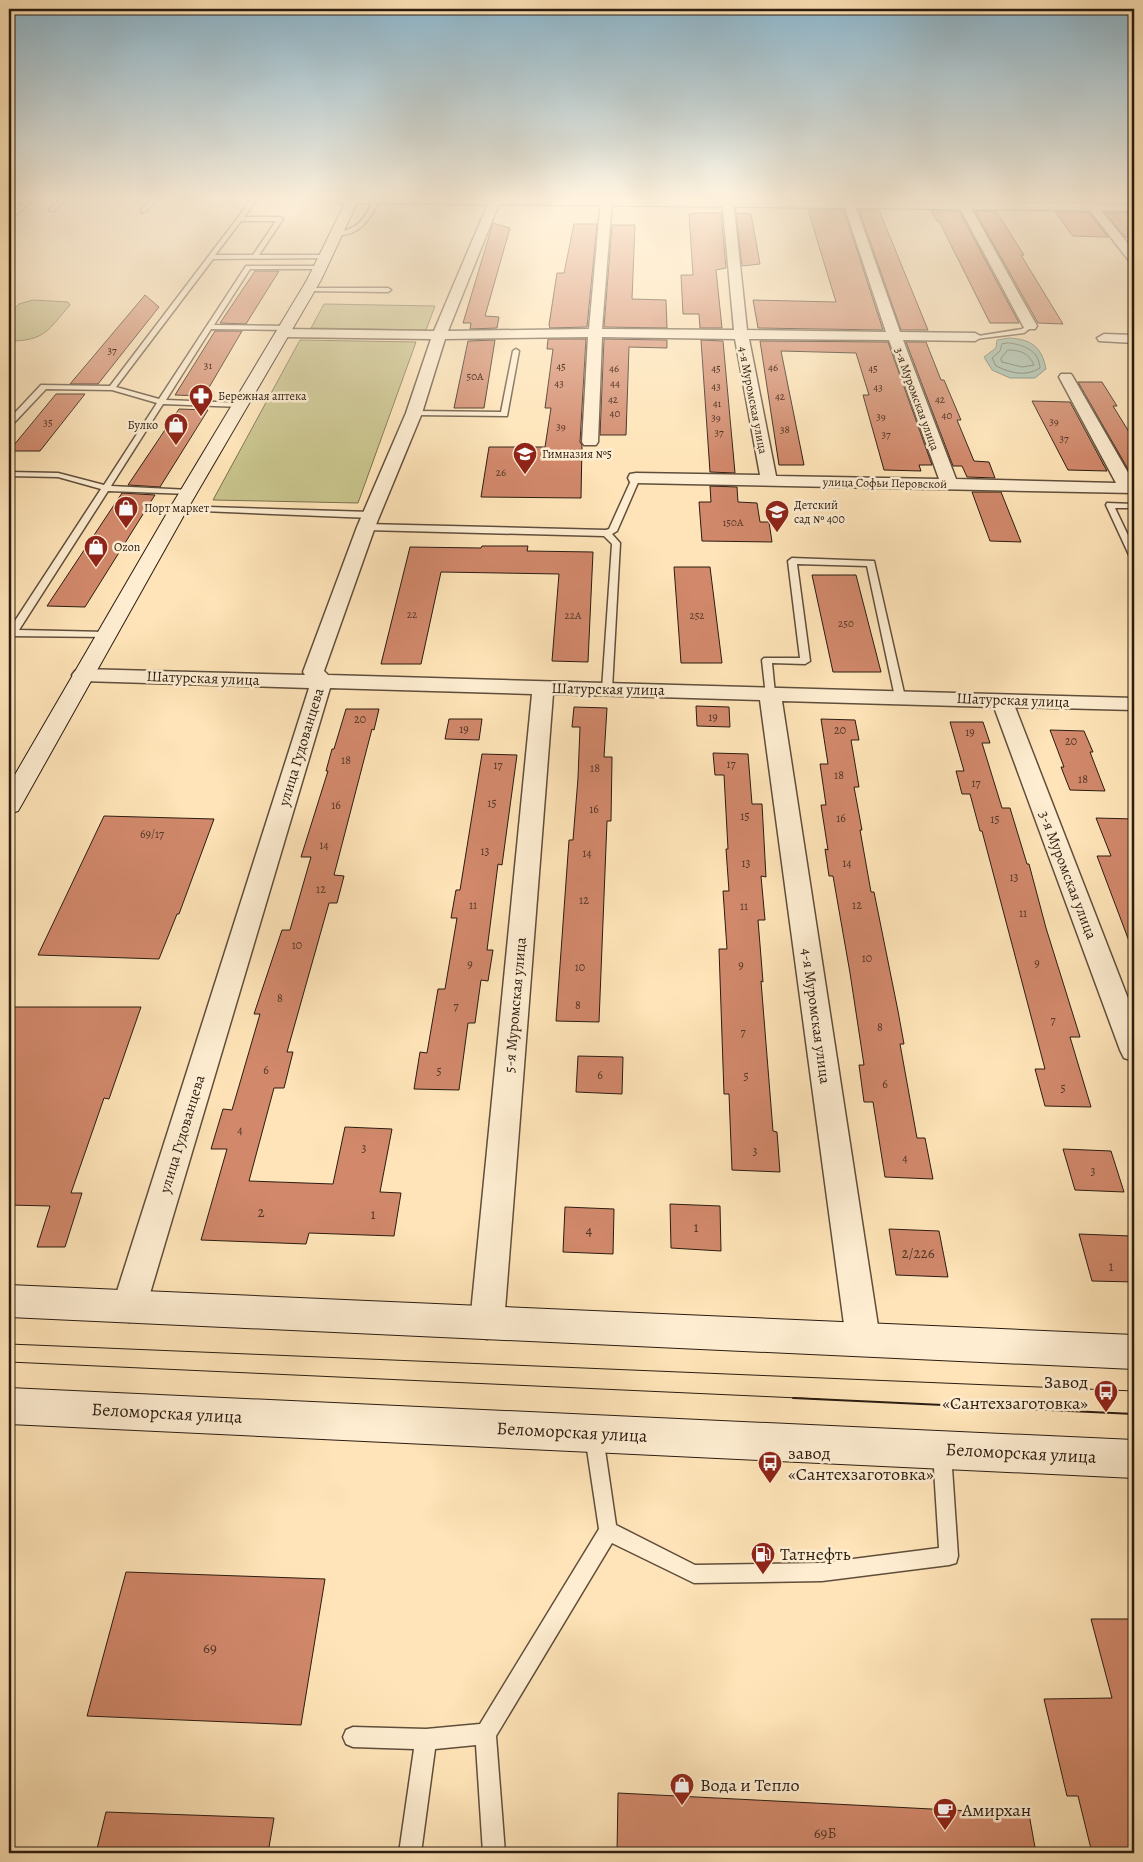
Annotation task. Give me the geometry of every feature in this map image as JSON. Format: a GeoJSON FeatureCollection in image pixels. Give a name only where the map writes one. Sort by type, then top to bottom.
{"type":"FeatureCollection","features":[{"type":"Feature","properties":{"kind":"street"},"geometry":{"type":"LineString","coordinates":[[9,806],[82,675],[310,286]]}},
{"type":"Feature","properties":{"kind":"street","name":"улица Гудованцева"},"geometry":{"type":"LineString","coordinates":[[128,1307],[322,682],[313,672],[368,521],[414,413],[439,335],[459,286]]}},
{"type":"Feature","properties":{"kind":"street"},"geometry":{"type":"LineString","coordinates":[[590,442],[599,286]]}},
{"type":"Feature","properties":{"kind":"street","name":"4-я Муромская улица"},"geometry":{"type":"LineString","coordinates":[[736,286],[741,335],[769,481]]}},
{"type":"Feature","properties":{"kind":"street","name":"3-я Муромская улица"},"geometry":{"type":"LineString","coordinates":[[877,286],[949,484]]}},
{"type":"Feature","properties":{"kind":"street"},"geometry":{"type":"LineString","coordinates":[[1008,286],[1030,326]]}},
{"type":"Feature","properties":{"kind":"street"},"geometry":{"type":"LineString","coordinates":[[284,331],[439,335],[595,333],[975,337]]}},
{"type":"Feature","properties":{"kind":"street"},"geometry":{"type":"LineString","coordinates":[[1104,338],[1134,339]]}},
{"type":"Feature","properties":{"kind":"street"},"geometry":{"type":"LineString","coordinates":[[1066,377],[1131,488]]}},
{"type":"Feature","properties":{"kind":"street","name":"улица Софьи Перовской"},"geometry":{"type":"LineString","coordinates":[[636,478],[1131,488]]}},
{"type":"Feature","properties":{"kind":"street","name":"Шатурская улица"},"geometry":{"type":"LineString","coordinates":[[82,675],[1134,704]]}},
{"type":"Feature","properties":{"kind":"street","name":"5-я Муромская улица"},"geometry":{"type":"LineString","coordinates":[[487,1323],[543,687]]}},
{"type":"Feature","properties":{"kind":"street","name":"4-я Муромская улица"},"geometry":{"type":"LineString","coordinates":[[770,694],[863,1339]]}},
{"type":"Feature","properties":{"kind":"street","name":"3-я Муромская улица"},"geometry":{"type":"LineString","coordinates":[[1002,700],[1134,1050]]}},
{"type":"Feature","properties":{"kind":"street"},"geometry":{"type":"LineString","coordinates":[[9,1301],[1134,1352]]}},
{"type":"Feature","properties":{"kind":"street","name":"Беломорская улица"},"geometry":{"type":"LineString","coordinates":[[9,1406],[1134,1458]]}},
{"type":"Feature","properties":{"kind":"lane"},"geometry":{"type":"LineString","coordinates":[[112,388],[189,286]]}},
{"type":"Feature","properties":{"kind":"lane"},"geometry":{"type":"LineString","coordinates":[[11,633],[235,286]]}},
{"type":"Feature","properties":{"kind":"lane"},"geometry":{"type":"LineString","coordinates":[[308,290],[388,290]]}},
{"type":"Feature","properties":{"kind":"lane"},"geometry":{"type":"LineString","coordinates":[[975,337],[1024,331],[1030,326]]}},
{"type":"Feature","properties":{"kind":"lane"},"geometry":{"type":"LineString","coordinates":[[208,327],[284,331]]}},
{"type":"Feature","properties":{"kind":"lane"},"geometry":{"type":"LineString","coordinates":[[414,413],[504,414],[516,351]]}},
{"type":"Feature","properties":{"kind":"lane"},"geometry":{"type":"LineString","coordinates":[[9,423],[44,387],[112,388],[161,402],[241,405]]}},
{"type":"Feature","properties":{"kind":"lane"},"geometry":{"type":"LineString","coordinates":[[9,474],[58,476],[106,488],[190,492]]}},
{"type":"Feature","properties":{"kind":"lane"},"geometry":{"type":"LineString","coordinates":[[179,508],[368,521],[606,533],[613,531],[636,478]]}},
{"type":"Feature","properties":{"kind":"lane"},"geometry":{"type":"LineString","coordinates":[[1134,506],[1110,505],[1134,557]]}},
{"type":"Feature","properties":{"kind":"lane"},"geometry":{"type":"LineString","coordinates":[[606,533],[616,544],[607,689]]}},
{"type":"Feature","properties":{"kind":"lane"},"geometry":{"type":"LineString","coordinates":[[770,694],[767,660],[805,661],[792,561],[871,563],[900,697]]}},
{"type":"Feature","properties":{"kind":"lane"},"geometry":{"type":"LineString","coordinates":[[11,633],[106,635]]}},
{"type":"Feature","properties":{"kind":"lane"},"geometry":{"type":"LineString","coordinates":[[494,1853],[486,1734],[608,1531],[593,1433]]}},
{"type":"Feature","properties":{"kind":"lane"},"geometry":{"type":"LineString","coordinates":[[608,1531],[694,1574],[822,1572],[949,1556],[942,1450]]}},
{"type":"Feature","properties":{"kind":"lane"},"geometry":{"type":"LineString","coordinates":[[353,1737],[426,1739],[486,1734]]}},
{"type":"Feature","properties":{"kind":"lane"},"geometry":{"type":"LineString","coordinates":[[410,1853],[426,1739]]}},
{"type":"Feature","properties":{"kind":"shaded area"},"geometry":{"type":"Polygon","coordinates":[[[33,300],[68,302],[70,305],[45,332],[31,339],[9,341],[9,314],[19,304],[33,300]]]}},
{"type":"Feature","properties":{"kind":"shaded area"},"geometry":{"type":"Polygon","coordinates":[[[324,304],[435,306],[426,330],[311,328],[324,304]]]}},
{"type":"Feature","properties":{"kind":"shaded area"},"geometry":{"type":"Polygon","coordinates":[[[300,340],[416,342],[358,503],[213,500],[300,340]]]}},
{"type":"Feature","properties":{"kind":"water"},"geometry":{"type":"Polygon","coordinates":[[[1009,338],[1024,340],[1034,346],[1042,355],[1046,369],[1035,378],[1010,378],[992,370],[984,357],[996,348],[997,340],[1009,338]]]}},
{"type":"Feature","properties":{"kind":"building"},"geometry":{"type":"Polygon","coordinates":[[[245,286],[270,286],[246,324],[220,323],[245,286]]]}},
{"type":"Feature","properties":{"kind":"building"},"geometry":{"type":"Polygon","coordinates":[[[474,286],[494,286],[485,316],[499,317],[497,328],[470,329],[471,323],[463,323],[474,286]]]}},
{"type":"Feature","properties":{"kind":"building"},"geometry":{"type":"Polygon","coordinates":[[[555,286],[591,286],[587,327],[550,328],[555,286]]]}},
{"type":"Feature","properties":{"kind":"building"},"geometry":{"type":"Polygon","coordinates":[[[607,286],[633,286],[632,299],[666,300],[667,328],[604,327],[607,286]]]}},
{"type":"Feature","properties":{"kind":"building"},"geometry":{"type":"Polygon","coordinates":[[[682,286],[718,286],[722,328],[700,328],[699,314],[683,314],[682,286]]]}},
{"type":"Feature","properties":{"kind":"building"},"geometry":{"type":"Polygon","coordinates":[[[831,286],[869,286],[883,330],[758,328],[753,300],[836,302],[831,286]]]}},
{"type":"Feature","properties":{"kind":"building"},"geometry":{"type":"Polygon","coordinates":[[[886,286],[910,286],[928,330],[901,330],[886,286]]]}},
{"type":"Feature","properties":{"kind":"building"},"geometry":{"type":"Polygon","coordinates":[[[971,286],[999,286],[1019,323],[990,323],[971,286]]]}},
{"type":"Feature","properties":{"kind":"building"},"geometry":{"type":"Polygon","coordinates":[[[1017,286],[1040,286],[1063,324],[1038,323],[1017,286]]]}},
{"type":"Feature","properties":{"kind":"building"},"geometry":{"type":"Polygon","coordinates":[[[145,295],[159,307],[98,384],[70,384],[145,295]]]}},
{"type":"Feature","properties":{"kind":"building"},"geometry":{"type":"Polygon","coordinates":[[[215,331],[242,331],[204,396],[175,395],[215,331]]]}},
{"type":"Feature","properties":{"kind":"building"},"geometry":{"type":"Polygon","coordinates":[[[548,339],[586,339],[580,442],[582,445],[581,498],[481,497],[489,447],[545,447],[551,408],[545,408],[553,349],[547,349],[548,339]]]}},
{"type":"Feature","properties":{"kind":"building"},"geometry":{"type":"Polygon","coordinates":[[[604,339],[667,340],[667,348],[629,347],[626,435],[600,435],[604,339]]]}},
{"type":"Feature","properties":{"kind":"building"},"geometry":{"type":"Polygon","coordinates":[[[495,340],[484,408],[454,408],[468,341],[495,340]]]}},
{"type":"Feature","properties":{"kind":"building"},"geometry":{"type":"Polygon","coordinates":[[[701,340],[723,341],[735,473],[710,472],[701,340]]]}},
{"type":"Feature","properties":{"kind":"building"},"geometry":{"type":"Polygon","coordinates":[[[760,341],[888,342],[932,465],[919,465],[921,471],[884,470],[863,395],[869,395],[856,353],[781,351],[804,465],[779,465],[760,341]]]}},
{"type":"Feature","properties":{"kind":"building"},"geometry":{"type":"Polygon","coordinates":[[[906,342],[926,342],[941,380],[944,380],[961,420],[957,420],[974,461],[989,462],[995,478],[967,477],[962,466],[953,466],[906,342]]]}},
{"type":"Feature","properties":{"kind":"building"},"geometry":{"type":"Polygon","coordinates":[[[1078,382],[1102,382],[1117,406],[1113,406],[1134,440],[1134,471],[1129,471],[1078,382]]]}},
{"type":"Feature","properties":{"kind":"building"},"geometry":{"type":"Polygon","coordinates":[[[56,394],[85,394],[40,451],[9,451],[56,394]]]}},
{"type":"Feature","properties":{"kind":"building"},"geometry":{"type":"Polygon","coordinates":[[[1032,401],[1070,402],[1107,471],[1068,470],[1032,401]]]}},
{"type":"Feature","properties":{"kind":"building"},"geometry":{"type":"Polygon","coordinates":[[[179,409],[208,410],[160,487],[128,485],[179,409]]]}},
{"type":"Feature","properties":{"kind":"building"},"geometry":{"type":"Polygon","coordinates":[[[710,486],[737,487],[738,502],[757,503],[760,522],[769,522],[772,542],[702,541],[699,502],[711,502],[710,486]]]}},
{"type":"Feature","properties":{"kind":"building"},"geometry":{"type":"Polygon","coordinates":[[[972,492],[1001,492],[1021,542],[990,541],[972,492]]]}},
{"type":"Feature","properties":{"kind":"building"},"geometry":{"type":"Polygon","coordinates":[[[122,493],[155,495],[85,607],[47,606],[122,493]]]}},
{"type":"Feature","properties":{"kind":"building"},"geometry":{"type":"Polygon","coordinates":[[[482,546],[528,546],[527,551],[593,552],[588,662],[552,661],[559,574],[441,572],[421,664],[381,664],[410,547],[481,548],[482,546]]]}},
{"type":"Feature","properties":{"kind":"building"},"geometry":{"type":"Polygon","coordinates":[[[674,567],[710,567],[722,663],[681,663],[674,567]]]}},
{"type":"Feature","properties":{"kind":"building"},"geometry":{"type":"Polygon","coordinates":[[[812,575],[856,575],[881,672],[833,672],[812,575]]]}},
{"type":"Feature","properties":{"kind":"building"},"geometry":{"type":"Polygon","coordinates":[[[696,706],[729,707],[730,727],[697,726],[696,706]]]}},
{"type":"Feature","properties":{"kind":"building"},"geometry":{"type":"Polygon","coordinates":[[[574,707],[607,708],[604,757],[612,757],[611,821],[607,821],[599,1022],[556,1021],[569,840],[573,840],[578,778],[580,727],[572,727],[574,707]]]}},
{"type":"Feature","properties":{"kind":"building"},"geometry":{"type":"Polygon","coordinates":[[[346,709],[379,709],[374,730],[372,729],[334,875],[344,876],[337,903],[329,903],[287,1052],[293,1052],[284,1088],[274,1088],[249,1181],[333,1184],[345,1127],[392,1129],[380,1192],[401,1193],[394,1236],[309,1233],[306,1244],[201,1240],[227,1149],[211,1149],[223,1109],[232,1110],[260,1014],[254,1014],[282,930],[290,930],[311,857],[301,857],[328,771],[326,771],[332,749],[334,749],[346,709]]]}},
{"type":"Feature","properties":{"kind":"building"},"geometry":{"type":"Polygon","coordinates":[[[449,719],[482,719],[479,740],[445,739],[449,719]]]}},
{"type":"Feature","properties":{"kind":"building"},"geometry":{"type":"Polygon","coordinates":[[[821,719],[855,720],[859,740],[851,740],[859,787],[854,787],[862,830],[860,830],[871,892],[874,892],[898,1011],[904,1044],[900,1044],[917,1138],[925,1138],[933,1179],[885,1177],[873,1102],[864,1102],[859,1065],[864,1065],[850,973],[833,876],[829,876],[825,849],[828,850],[821,805],[826,805],[820,764],[828,764],[821,719]]]}},
{"type":"Feature","properties":{"kind":"building"},"geometry":{"type":"Polygon","coordinates":[[[950,722],[983,722],[990,743],[982,743],[1002,808],[1010,808],[1027,864],[1029,864],[1046,928],[1080,1037],[1070,1037],[1091,1107],[1045,1106],[1035,1069],[1045,1069],[982,831],[980,831],[970,794],[962,794],[956,771],[964,771],[950,722]]]}},
{"type":"Feature","properties":{"kind":"building"},"geometry":{"type":"Polygon","coordinates":[[[1050,730],[1084,731],[1093,752],[1090,752],[1105,791],[1070,790],[1061,767],[1064,767],[1050,730]]]}},
{"type":"Feature","properties":{"kind":"building"},"geometry":{"type":"Polygon","coordinates":[[[713,753],[748,754],[752,804],[762,804],[766,877],[761,876],[765,920],[758,920],[773,1131],[777,1132],[780,1172],[732,1170],[729,1094],[724,1094],[719,949],[727,949],[723,891],[729,891],[726,849],[728,849],[724,775],[715,775],[713,753]]]}},
{"type":"Feature","properties":{"kind":"building"},"geometry":{"type":"Polygon","coordinates":[[[482,754],[517,755],[502,865],[498,864],[487,950],[493,950],[488,981],[481,980],[475,1023],[468,1023],[459,1090],[414,1089],[420,1052],[427,1053],[438,989],[445,989],[457,918],[451,918],[456,890],[460,890],[482,754]]]}},
{"type":"Feature","properties":{"kind":"building"},"geometry":{"type":"Polygon","coordinates":[[[104,816],[214,819],[179,914],[177,914],[159,959],[38,955],[104,816]]]}},
{"type":"Feature","properties":{"kind":"building"},"geometry":{"type":"Polygon","coordinates":[[[1096,818],[1134,819],[1134,948],[1132,949],[1097,856],[1111,856],[1096,818]]]}},
{"type":"Feature","properties":{"kind":"building"},"geometry":{"type":"Polygon","coordinates":[[[9,1007],[141,1007],[109,1099],[104,1098],[71,1193],[82,1193],[65,1247],[37,1247],[50,1206],[9,1205],[9,1007]]]}},
{"type":"Feature","properties":{"kind":"building"},"geometry":{"type":"Polygon","coordinates":[[[578,1056],[623,1057],[622,1094],[576,1092],[578,1056]]]}},
{"type":"Feature","properties":{"kind":"building"},"geometry":{"type":"Polygon","coordinates":[[[1063,1149],[1111,1151],[1124,1192],[1075,1190],[1063,1149]]]}},
{"type":"Feature","properties":{"kind":"building"},"geometry":{"type":"Polygon","coordinates":[[[670,1204],[720,1206],[721,1251],[671,1248],[670,1204]]]}},
{"type":"Feature","properties":{"kind":"building"},"geometry":{"type":"Polygon","coordinates":[[[565,1207],[614,1209],[613,1254],[563,1252],[565,1207]]]}},
{"type":"Feature","properties":{"kind":"building"},"geometry":{"type":"Polygon","coordinates":[[[889,1229],[939,1231],[948,1277],[896,1275],[889,1229]]]}},
{"type":"Feature","properties":{"kind":"building"},"geometry":{"type":"Polygon","coordinates":[[[1079,1234],[1130,1236],[1134,1251],[1134,1282],[1092,1281],[1079,1234]]]}},
{"type":"Feature","properties":{"kind":"building"},"geometry":{"type":"Polygon","coordinates":[[[126,1572],[325,1579],[301,1725],[87,1716],[126,1572]]]}},
{"type":"Feature","properties":{"kind":"building"},"geometry":{"type":"Polygon","coordinates":[[[1091,1619],[1134,1619],[1134,1853],[1092,1853],[1078,1796],[1067,1796],[1044,1699],[1112,1698],[1091,1619]]]}},
{"type":"Feature","properties":{"kind":"building"},"geometry":{"type":"Polygon","coordinates":[[[618,1793],[1029,1814],[1036,1853],[617,1853],[618,1793]]]}},
{"type":"Feature","properties":{"kind":"building"},"geometry":{"type":"Polygon","coordinates":[[[106,1812],[274,1818],[268,1853],[96,1853],[106,1812]]]}},
{"type":"Feature","properties":{"kind":"tram line"},"geometry":{"type":"LineString","coordinates":[[9,1344],[1134,1391]]}},
{"type":"Feature","properties":{"kind":"tram line"},"geometry":{"type":"LineString","coordinates":[[9,1362],[820,1399]]}},
{"type":"Feature","properties":{"kind":"tram line"},"geometry":{"type":"LineString","coordinates":[[793,1398],[1134,1414]]}},
{"type":"Feature","properties":{"kind":"place","name":"Бережная аптека"},"geometry":{"type":"Point","coordinates":[201,417]}},
{"type":"Feature","properties":{"kind":"place","name":"Булко"},"geometry":{"type":"Point","coordinates":[176,446]}},
{"type":"Feature","properties":{"kind":"place","name":"Гимназия №5"},"geometry":{"type":"Point","coordinates":[525,475]}},
{"type":"Feature","properties":{"kind":"place","name":"Порт маркет"},"geometry":{"type":"Point","coordinates":[126,529]}},
{"type":"Feature","properties":{"kind":"place","name":"Детский сад № 400"},"geometry":{"type":"Point","coordinates":[777,533]}},
{"type":"Feature","properties":{"kind":"place","name":"Ozon"},"geometry":{"type":"Point","coordinates":[96,568]}},
{"type":"Feature","properties":{"kind":"place","name":"Завод «Сантехзаготовка»"},"geometry":{"type":"Point","coordinates":[1106,1413]}},
{"type":"Feature","properties":{"kind":"place","name":"завод «Сантехзаготовка»"},"geometry":{"type":"Point","coordinates":[770,1484]}},
{"type":"Feature","properties":{"kind":"place","name":"Татнефть"},"geometry":{"type":"Point","coordinates":[763,1575]}},
{"type":"Feature","properties":{"kind":"place","name":"Вода и Тепло"},"geometry":{"type":"Point","coordinates":[682,1806]}},
{"type":"Feature","properties":{"kind":"place","name":"Амирхан"},"geometry":{"type":"Point","coordinates":[945,1831]}}]}
